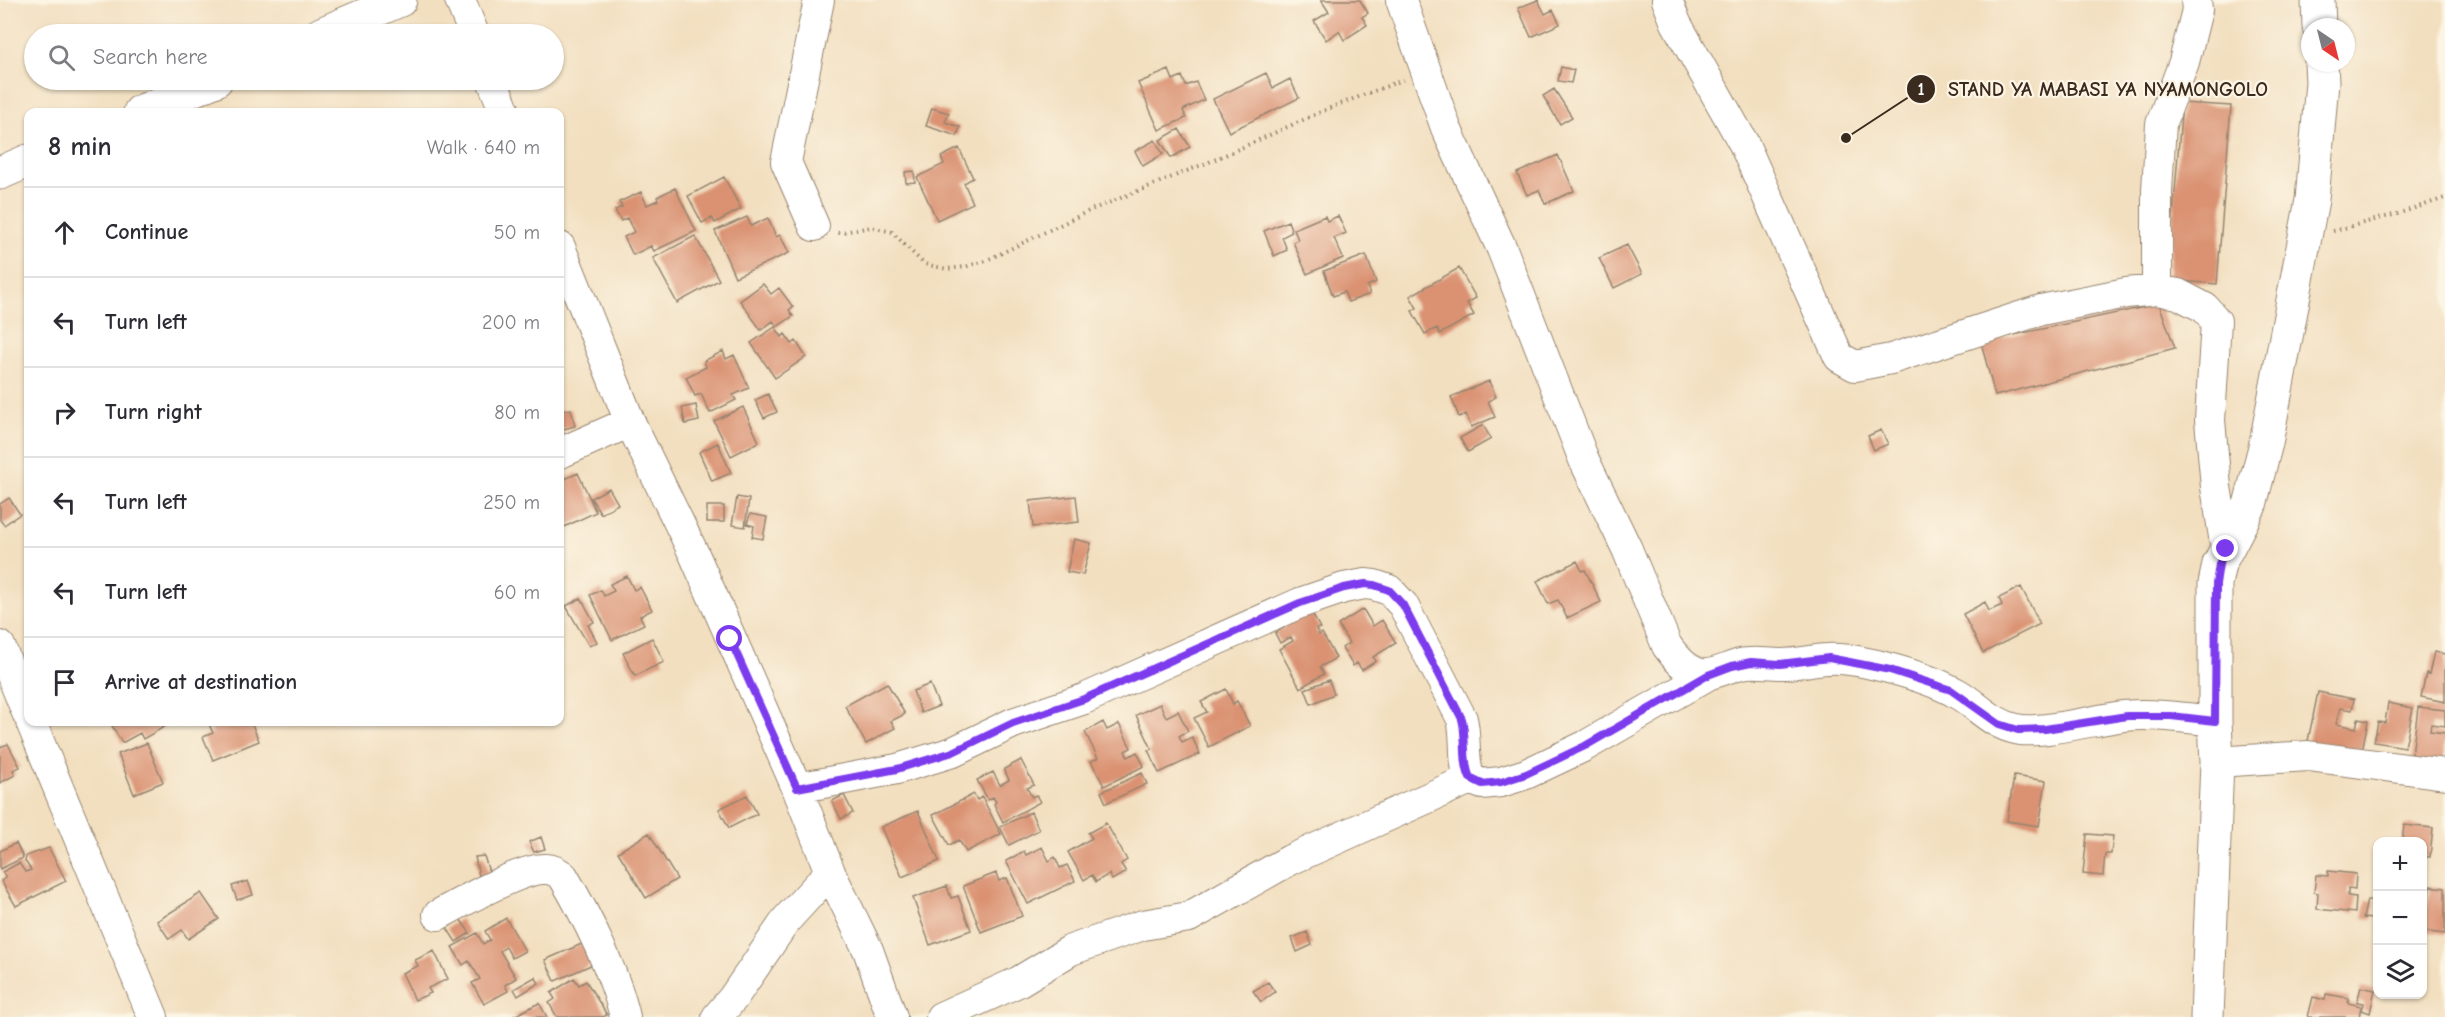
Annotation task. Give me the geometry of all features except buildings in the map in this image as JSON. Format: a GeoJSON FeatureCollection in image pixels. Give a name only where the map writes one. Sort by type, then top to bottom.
{"type":"FeatureCollection","features":[{"type":"Feature","properties":{"kind":"main road"},"geometry":{"type":"LineString","coordinates":[[344,24],[400,0]]}},
{"type":"Feature","properties":{"kind":"main road"},"geometry":{"type":"LineString","coordinates":[[2318,0],[2319,18]]}},
{"type":"Feature","properties":{"kind":"main road"},"geometry":{"type":"LineString","coordinates":[[2207,1017],[2217,762],[2216,584],[2219,564],[2250,505],[2268,432],[2312,200],[2322,72]]}},
{"type":"Feature","properties":{"kind":"main road"},"geometry":{"type":"LineString","coordinates":[[150,108],[192,90]]}},
{"type":"Feature","properties":{"kind":"main road"},"geometry":{"type":"LineString","coordinates":[[0,173],[24,163]]}},
{"type":"Feature","properties":{"kind":"street"},"geometry":{"type":"LineString","coordinates":[[460,0],[470,24]]}},
{"type":"Feature","properties":{"kind":"street"},"geometry":{"type":"LineString","coordinates":[[819,0],[786,162],[822,230]]}},
{"type":"Feature","properties":{"kind":"street"},"geometry":{"type":"LineString","coordinates":[[1401,0],[1446,128],[1502,249],[1584,460],[1627,549],[1667,646],[1676,659],[1686,667],[1697,673],[1708,675]]}},
{"type":"Feature","properties":{"kind":"street"},"geometry":{"type":"LineString","coordinates":[[1667,0],[1676,23],[1744,144],[1839,357],[1855,366],[1891,359],[2041,310],[2126,293],[2157,290],[2178,294],[2205,308],[2216,321],[2210,420],[2216,487],[2226,549]]}},
{"type":"Feature","properties":{"kind":"street"},"geometry":{"type":"LineString","coordinates":[[2157,290],[2157,190],[2161,124],[2184,62],[2197,10],[2196,0]]}},
{"type":"Feature","properties":{"kind":"street"},"geometry":{"type":"LineString","coordinates":[[496,90],[503,108]]}},
{"type":"Feature","properties":{"kind":"street"},"geometry":{"type":"LineString","coordinates":[[564,257],[630,422],[694,554],[797,788],[830,872],[868,950],[892,1017]]}},
{"type":"Feature","properties":{"kind":"street"},"geometry":{"type":"LineString","coordinates":[[564,451],[630,422]]}},
{"type":"Feature","properties":{"kind":"street"},"geometry":{"type":"LineString","coordinates":[[797,788],[897,769],[953,752],[1013,723],[1084,699],[1300,603],[1344,588],[1365,584],[1384,588],[1395,595],[1414,626],[1462,719],[1465,732],[1466,770],[1470,778],[1482,784],[1501,782],[1526,774],[1585,746],[1708,675],[1751,662],[1780,664],[1829,658],[1890,670],[1951,690],[1999,724],[2018,730],[2045,729],[2127,716],[2171,716],[2215,721]]}},
{"type":"Feature","properties":{"kind":"street"},"geometry":{"type":"LineString","coordinates":[[0,646],[24,705]]}},
{"type":"Feature","properties":{"kind":"street"},"geometry":{"type":"LineString","coordinates":[[1662,700],[1667,673],[1667,646]]}},
{"type":"Feature","properties":{"kind":"street"},"geometry":{"type":"LineString","coordinates":[[33,726],[153,1017]]}},
{"type":"Feature","properties":{"kind":"street"},"geometry":{"type":"LineString","coordinates":[[2217,762],[2308,756],[2445,774]]}},
{"type":"Feature","properties":{"kind":"street"},"geometry":{"type":"LineString","coordinates":[[941,1017],[1018,982],[1071,950],[1143,925],[1189,917],[1290,860],[1470,778]]}},
{"type":"Feature","properties":{"kind":"street"},"geometry":{"type":"LineString","coordinates":[[438,915],[464,900],[535,870],[555,871],[563,876],[591,929],[625,1017]]}},
{"type":"Feature","properties":{"kind":"street"},"geometry":{"type":"LineString","coordinates":[[717,1017],[733,998],[787,919],[830,872]]}},
{"type":"Feature","properties":{"kind":"path"},"geometry":{"type":"LineString","coordinates":[[822,230],[871,227],[892,232],[924,264],[946,269],[965,267],[985,261],[1091,210],[1214,160],[1332,107],[1427,72]]}},
{"type":"Feature","properties":{"kind":"path"},"geometry":{"type":"LineString","coordinates":[[2305,237],[2397,214],[2445,198]]}},
{"type":"Feature","properties":{"kind":"place","name":"STAND YA MABASI YA NYAMONGOLO"},"geometry":{"type":"Point","coordinates":[1846,138]}},
{"type":"Feature","properties":{"kind":"route"},"geometry":{"type":"LineString","coordinates":[[730,639],[797,788],[897,769],[953,752],[1013,723],[1084,699],[1300,603],[1344,588],[1365,584],[1374,585],[1389,590],[1403,605],[1462,719],[1465,732],[1466,770],[1470,778],[1482,784],[1501,782],[1526,774],[1585,746],[1708,675],[1751,662],[1780,664],[1829,658],[1890,670],[1951,690],[1999,724],[2018,730],[2045,729],[2127,716],[2171,716],[2215,721],[2216,584],[2219,564],[2226,549]]}}]}
